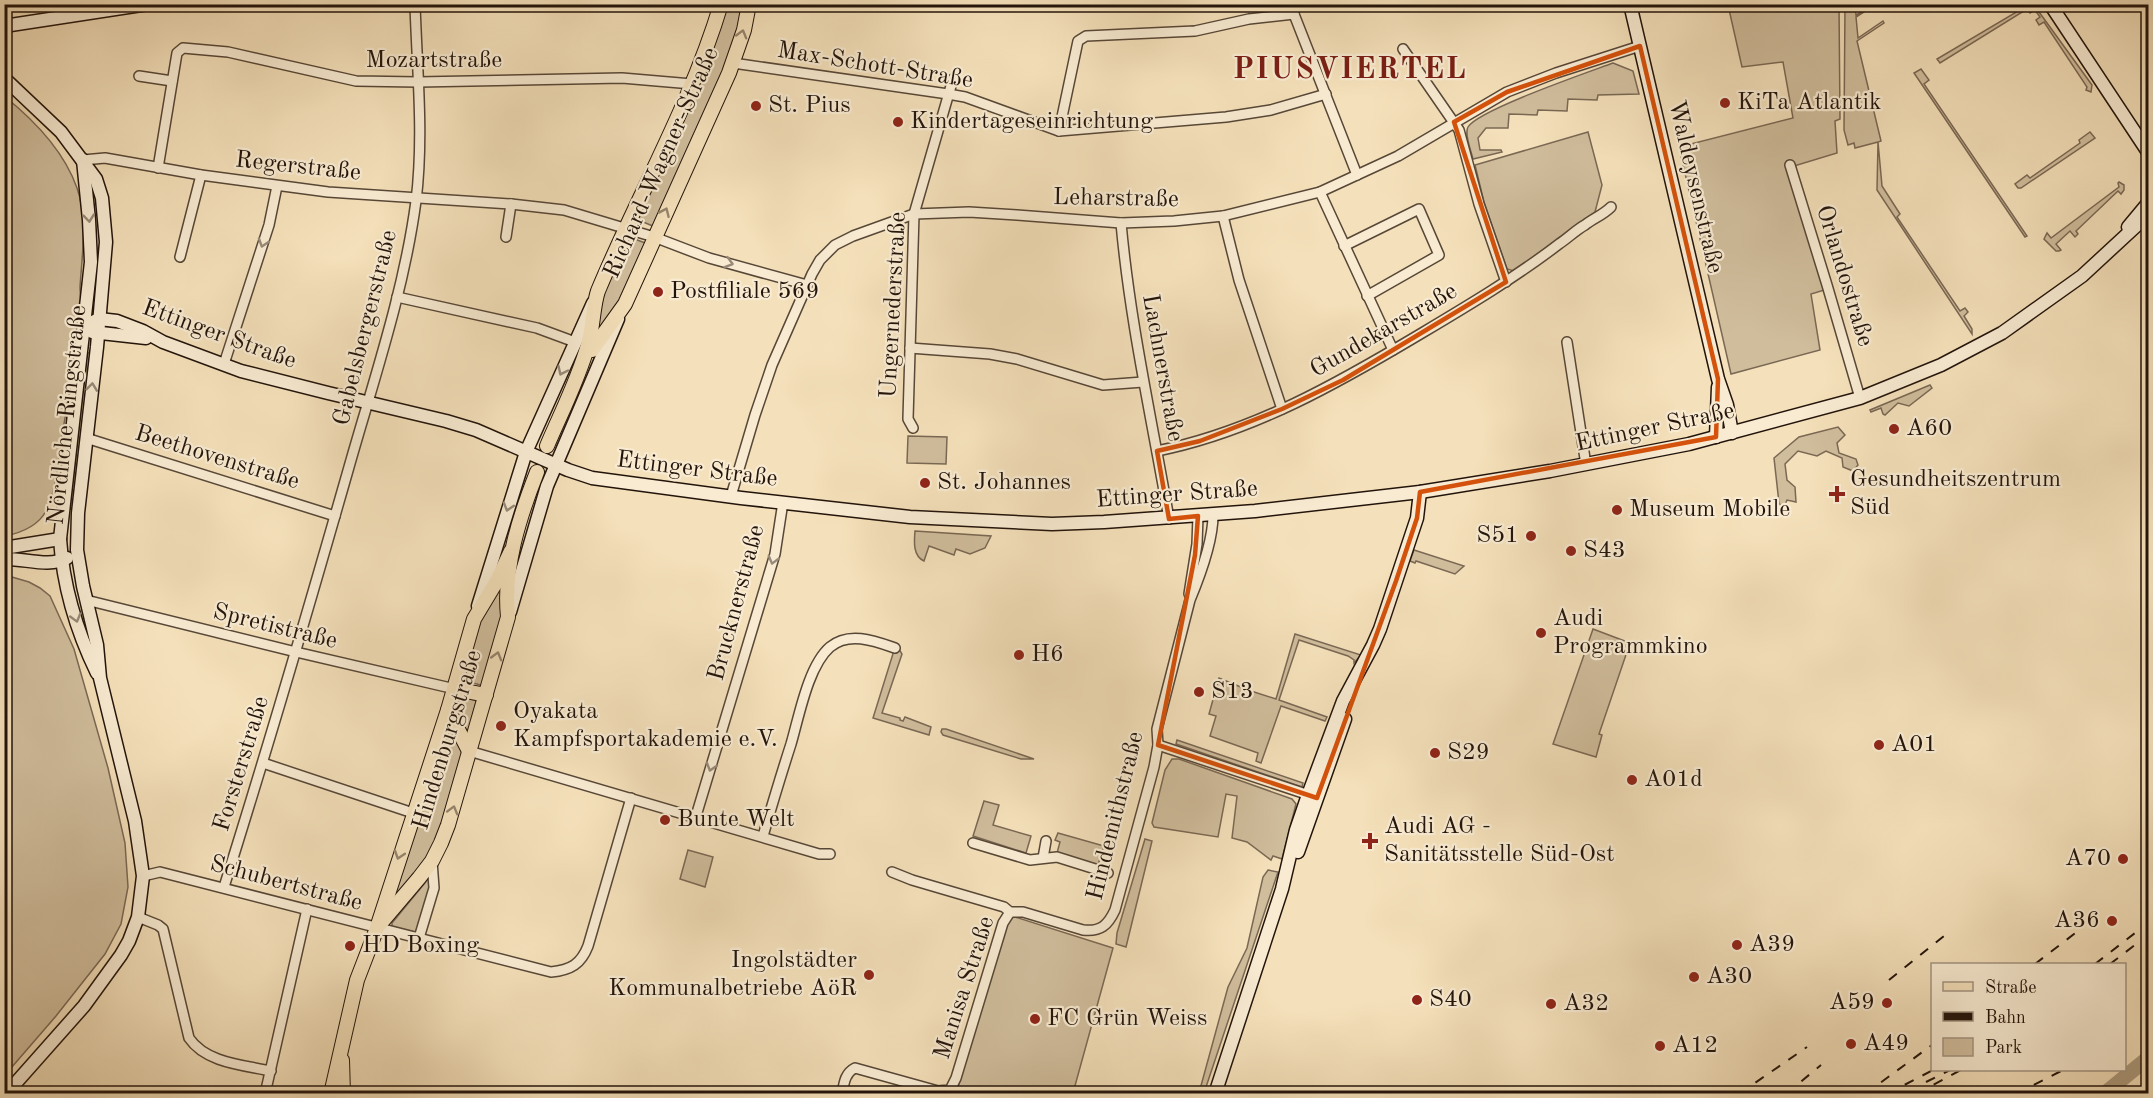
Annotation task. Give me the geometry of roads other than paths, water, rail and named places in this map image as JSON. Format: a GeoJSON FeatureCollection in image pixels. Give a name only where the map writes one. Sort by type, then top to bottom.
{"type":"FeatureCollection","features":[{"type":"Feature","properties":{"kind":"main road"},"geometry":{"type":"LineString","coordinates":[[4,27],[105,8],[148,4]]}},
{"type":"Feature","properties":{"kind":"main road","name":"Richard-Wagner-Straße"},"geometry":{"type":"LineString","coordinates":[[526,452],[693,84],[721,4]]}},
{"type":"Feature","properties":{"kind":"main road","name":"Richard-Wagner-Straße"},"geometry":{"type":"LineString","coordinates":[[556,465],[654,237],[733,63],[749,4]]}},
{"type":"Feature","properties":{"kind":"main road","name":"Waldeysenstraße"},"geometry":{"type":"LineString","coordinates":[[1630,4],[1718,379],[1727,405],[1732,434]]}},
{"type":"Feature","properties":{"kind":"main road"},"geometry":{"type":"LineString","coordinates":[[2050,4],[2146,149],[2148,160]]}},
{"type":"Feature","properties":{"kind":"main road","name":"Nördliche Ringstraße"},"geometry":{"type":"LineString","coordinates":[[4,78],[52,122],[83,160],[96,179],[104,218],[106,242],[78,513],[77,550],[97,645],[100,678],[135,821],[143,876],[138,917],[129,941],[104,980],[6,1094]]}},
{"type":"Feature","properties":{"kind":"main road","name":"Nördliche Ringstraße"},"geometry":{"type":"LineString","coordinates":[[83,160],[91,245],[60,539],[62,561],[69,590],[86,649],[100,678]]}},
{"type":"Feature","properties":{"kind":"main road"},"geometry":{"type":"LineString","coordinates":[[2120,241],[2131,222],[2148,202]]}},
{"type":"Feature","properties":{"kind":"main road","name":"Ettinger Straße"},"geometry":{"type":"LineString","coordinates":[[99,319],[117,321],[163,342],[273,380],[476,430],[556,465],[604,480],[910,517],[1052,524],[1169,519],[1420,492],[1586,465],[1732,434],[1860,398],[1941,365],[2002,333],[2067,288],[2148,215]]}},
{"type":"Feature","properties":{"kind":"main road","name":"Richard-Wagner-Straße"},"geometry":{"type":"LineString","coordinates":[[579,373],[591,335],[597,294]]}},
{"type":"Feature","properties":{"kind":"main road","name":"Richard-Wagner-Straße"},"geometry":{"type":"LineString","coordinates":[[547,446],[579,373],[596,341],[625,304]]}},
{"type":"Feature","properties":{"kind":"main road"},"geometry":{"type":"LineString","coordinates":[[84,326],[99,319]]}},
{"type":"Feature","properties":{"kind":"main road"},"geometry":{"type":"LineString","coordinates":[[84,326],[98,334],[122,334],[163,342]]}},
{"type":"Feature","properties":{"kind":"main road","name":"Waldeysenstraße"},"geometry":{"type":"LineString","coordinates":[[1716,437],[1718,379]]}},
{"type":"Feature","properties":{"kind":"main road","name":"Hindenburgstraße"},"geometry":{"type":"LineString","coordinates":[[331,1094],[353,995],[455,689],[526,452]]}},
{"type":"Feature","properties":{"kind":"main road","name":"Hindenburgstraße"},"geometry":{"type":"LineString","coordinates":[[376,928],[432,861],[448,825],[542,502],[556,465]]}},
{"type":"Feature","properties":{"kind":"main road","name":"Hindenburgstraße"},"geometry":{"type":"LineString","coordinates":[[474,620],[512,551],[537,472]]}},
{"type":"Feature","properties":{"kind":"main road"},"geometry":{"type":"LineString","coordinates":[[1215,1094],[1282,889],[1292,870],[1313,796],[1364,663],[1380,629],[1418,518],[1420,492]]}},
{"type":"Feature","properties":{"kind":"main road"},"geometry":{"type":"LineString","coordinates":[[4,548],[60,539],[77,550],[75,555],[62,561],[4,559]]}},
{"type":"Feature","properties":{"kind":"main road","name":"Hindenburgstraße"},"geometry":{"type":"LineString","coordinates":[[508,617],[507,590],[512,551]]}},
{"type":"Feature","properties":{"kind":"main road"},"geometry":{"type":"LineString","coordinates":[[44,562],[69,590]]}},
{"type":"Feature","properties":{"kind":"main road"},"geometry":{"type":"LineString","coordinates":[[455,689],[486,695]]}},
{"type":"Feature","properties":{"kind":"main road"},"geometry":{"type":"LineString","coordinates":[[448,710],[469,751]]}},
{"type":"Feature","properties":{"kind":"main road","name":"Hindenburgstraße"},"geometry":{"type":"LineString","coordinates":[[341,1054],[344,1094]]}},
{"type":"Feature","properties":{"kind":"street","name":"Gabelsbergerstraße"},"geometry":{"type":"LineString","coordinates":[[296,652],[368,402],[409,249],[420,147],[416,4]]}},
{"type":"Feature","properties":{"kind":"street"},"geometry":{"type":"LineString","coordinates":[[1059,131],[1078,41],[1086,36],[1195,30],[1292,9],[1357,175]]}},
{"type":"Feature","properties":{"kind":"street","name":"Leharstraße"},"geometry":{"type":"LineString","coordinates":[[731,496],[772,365],[807,285],[820,260],[835,245],[853,236],[914,214],[979,213],[1121,223],[1223,216],[1320,192],[1398,156],[1507,92],[1556,73],[1640,46]]}},
{"type":"Feature","properties":{"kind":"street","name":"Mozartstraße"},"geometry":{"type":"LineString","coordinates":[[172,81],[179,50],[183,48],[228,52],[356,81],[622,78],[693,84]]}},
{"type":"Feature","properties":{"kind":"street"},"geometry":{"type":"LineString","coordinates":[[1403,49],[1459,130],[1479,204],[1506,282]]}},
{"type":"Feature","properties":{"kind":"street","name":"Max-Schott-Straße"},"geometry":{"type":"LineString","coordinates":[[733,63],[965,97],[1059,131],[1226,117],[1271,110],[1326,94]]}},
{"type":"Feature","properties":{"kind":"street"},"geometry":{"type":"LineString","coordinates":[[139,76],[172,81],[158,168]]}},
{"type":"Feature","properties":{"kind":"street","name":"Ungernederstraße"},"geometry":{"type":"LineString","coordinates":[[913,428],[908,419],[914,214],[953,79]]}},
{"type":"Feature","properties":{"kind":"street","name":"Regerstraße"},"geometry":{"type":"LineString","coordinates":[[83,160],[105,158],[201,175],[328,192],[511,204],[564,210],[654,237],[709,258],[807,285]]}},
{"type":"Feature","properties":{"kind":"street","name":"Orlandostraße"},"geometry":{"type":"LineString","coordinates":[[1790,165],[1860,398]]}},
{"type":"Feature","properties":{"kind":"street"},"geometry":{"type":"LineString","coordinates":[[180,257],[201,175]]}},
{"type":"Feature","properties":{"kind":"street"},"geometry":{"type":"LineString","coordinates":[[224,364],[269,225],[277,186]]}},
{"type":"Feature","properties":{"kind":"street"},"geometry":{"type":"LineString","coordinates":[[1320,192],[1393,350]]}},
{"type":"Feature","properties":{"kind":"street"},"geometry":{"type":"LineString","coordinates":[[506,237],[511,204]]}},
{"type":"Feature","properties":{"kind":"street","name":"Gundekarstraße"},"geometry":{"type":"LineString","coordinates":[[1157,451],[1219,434],[1282,409],[1343,380],[1506,282],[1611,207]]}},
{"type":"Feature","properties":{"kind":"street"},"geometry":{"type":"LineString","coordinates":[[1344,246],[1419,209],[1439,255],[1367,296]]}},
{"type":"Feature","properties":{"kind":"street"},"geometry":{"type":"LineString","coordinates":[[1223,216],[1239,280],[1282,409]]}},
{"type":"Feature","properties":{"kind":"street","name":"Lachnerstraße"},"geometry":{"type":"LineString","coordinates":[[1121,223],[1125,266],[1143,382],[1169,519]]}},
{"type":"Feature","properties":{"kind":"street"},"geometry":{"type":"LineString","coordinates":[[397,297],[537,328],[575,342]]}},
{"type":"Feature","properties":{"kind":"street"},"geometry":{"type":"LineString","coordinates":[[1567,342],[1586,465]]}},
{"type":"Feature","properties":{"kind":"street"},"geometry":{"type":"LineString","coordinates":[[910,348],[990,354],[1103,385],[1143,382]]}},
{"type":"Feature","properties":{"kind":"street","name":"Beethovenstraße"},"geometry":{"type":"LineString","coordinates":[[86,438],[335,516]]}},
{"type":"Feature","properties":{"kind":"street","name":"Brucknerstraße"},"geometry":{"type":"LineString","coordinates":[[696,816],[775,554],[783,502]]}},
{"type":"Feature","properties":{"kind":"street","name":"Hindemithstraße"},"geometry":{"type":"LineString","coordinates":[[892,872],[1004,907],[1010,912],[1023,912],[1083,930],[1093,931],[1104,928],[1110,922],[1149,786],[1158,745],[1158,729],[1190,600],[1212,532],[1213,515]]}},
{"type":"Feature","properties":{"kind":"street","name":"Hindemithstraße"},"geometry":{"type":"LineString","coordinates":[[1190,600],[1189,587],[1198,533],[1198,516]]}},
{"type":"Feature","properties":{"kind":"street","name":"Spretistraße"},"geometry":{"type":"LineString","coordinates":[[86,600],[455,689]]}},
{"type":"Feature","properties":{"kind":"street"},"geometry":{"type":"LineString","coordinates":[[763,836],[816,664],[830,647],[846,640],[867,638],[895,648]]}},
{"type":"Feature","properties":{"kind":"street","name":"Forsterstraße"},"geometry":{"type":"LineString","coordinates":[[224,887],[296,652]]}},
{"type":"Feature","properties":{"kind":"street"},"geometry":{"type":"LineString","coordinates":[[1158,745],[1313,796]]}},
{"type":"Feature","properties":{"kind":"street"},"geometry":{"type":"LineString","coordinates":[[469,751],[819,854],[830,854]]}},
{"type":"Feature","properties":{"kind":"street"},"geometry":{"type":"LineString","coordinates":[[263,763],[413,813]]}},
{"type":"Feature","properties":{"kind":"street","name":"Schubertstraße"},"geometry":{"type":"LineString","coordinates":[[143,876],[160,872],[551,972],[564,970],[581,961],[588,946],[631,798]]}},
{"type":"Feature","properties":{"kind":"street"},"geometry":{"type":"LineString","coordinates":[[1042,858],[1046,841]]}},
{"type":"Feature","properties":{"kind":"street"},"geometry":{"type":"LineString","coordinates":[[973,843],[1030,860],[1057,857],[1108,873]]}},
{"type":"Feature","properties":{"kind":"street"},"geometry":{"type":"LineString","coordinates":[[419,938],[434,888],[432,861]]}},
{"type":"Feature","properties":{"kind":"street"},"geometry":{"type":"LineString","coordinates":[[265,1094],[307,909]]}},
{"type":"Feature","properties":{"kind":"street","name":"Manisa Straße"},"geometry":{"type":"LineString","coordinates":[[842,1094],[850,1070],[855,1068],[938,1091],[950,1090],[956,1078],[1002,923],[1010,912]]}},
{"type":"Feature","properties":{"kind":"street"},"geometry":{"type":"LineString","coordinates":[[138,917],[163,929],[189,1038],[195,1047],[202,1053],[220,1060],[271,1071]]}},
{"type":"Feature","properties":{"kind":"waterway"},"geometry":{"type":"LineString","coordinates":[[2104,1094],[2148,1058]]}},
{"type":"Feature","properties":{"kind":"railway"},"geometry":{"type":"LineString","coordinates":[[2096,963],[2148,923]]}},
{"type":"Feature","properties":{"kind":"railway"},"geometry":{"type":"LineString","coordinates":[[2036,963],[2078,931]]}},
{"type":"Feature","properties":{"kind":"railway"},"geometry":{"type":"LineString","coordinates":[[1889,980],[1949,932]]}},
{"type":"Feature","properties":{"kind":"railway"},"geometry":{"type":"LineString","coordinates":[[2111,963],[2148,935]]}},
{"type":"Feature","properties":{"kind":"railway"},"geometry":{"type":"LineString","coordinates":[[1865,1094],[1931,1046]]}},
{"type":"Feature","properties":{"kind":"railway"},"geometry":{"type":"LineString","coordinates":[[1739,1094],[1807,1047]]}},
{"type":"Feature","properties":{"kind":"railway"},"geometry":{"type":"LineString","coordinates":[[1786,1094],[1821,1065]]}},
{"type":"Feature","properties":{"kind":"railway"},"geometry":{"type":"LineString","coordinates":[[1887,1094],[1931,1071]]}},
{"type":"Feature","properties":{"kind":"railway"},"geometry":{"type":"LineString","coordinates":[[1926,1082],[1948,1071]]}},
{"type":"Feature","properties":{"kind":"railway"},"geometry":{"type":"LineString","coordinates":[[1916,1094],[1959,1071]]}},
{"type":"Feature","properties":{"kind":"railway"},"geometry":{"type":"LineString","coordinates":[[2016,1094],[2061,1071]]}},
{"type":"Feature","properties":{"kind":"place","name":"KiTa Atlantik"},"geometry":{"type":"Point","coordinates":[1725,103]}},
{"type":"Feature","properties":{"kind":"place","name":"St. Pius"},"geometry":{"type":"Point","coordinates":[756,106]}},
{"type":"Feature","properties":{"kind":"place","name":"Kindertageseinrichtung"},"geometry":{"type":"Point","coordinates":[898,122]}},
{"type":"Feature","properties":{"kind":"place","name":"Postfiliale 569"},"geometry":{"type":"Point","coordinates":[658,292]}},
{"type":"Feature","properties":{"kind":"place","name":"A60"},"geometry":{"type":"Point","coordinates":[1894,429]}},
{"type":"Feature","properties":{"kind":"place","name":"St. Johannes"},"geometry":{"type":"Point","coordinates":[925,483]}},
{"type":"Feature","properties":{"kind":"place","name":"Gesundheitszentrum Süd"},"geometry":{"type":"Point","coordinates":[1837,494]}},
{"type":"Feature","properties":{"kind":"place","name":"Museum Mobile"},"geometry":{"type":"Point","coordinates":[1617,510]}},
{"type":"Feature","properties":{"kind":"place","name":"S51"},"geometry":{"type":"Point","coordinates":[1531,536]}},
{"type":"Feature","properties":{"kind":"place","name":"S43"},"geometry":{"type":"Point","coordinates":[1571,551]}},
{"type":"Feature","properties":{"kind":"place","name":"Audi Programmkino"},"geometry":{"type":"Point","coordinates":[1541,633]}},
{"type":"Feature","properties":{"kind":"place","name":"H6"},"geometry":{"type":"Point","coordinates":[1019,655]}},
{"type":"Feature","properties":{"kind":"place","name":"S13"},"geometry":{"type":"Point","coordinates":[1199,692]}},
{"type":"Feature","properties":{"kind":"place","name":"Oyakata Kampfsportakademie e.V."},"geometry":{"type":"Point","coordinates":[501,726]}},
{"type":"Feature","properties":{"kind":"place","name":"A01"},"geometry":{"type":"Point","coordinates":[1879,745]}},
{"type":"Feature","properties":{"kind":"place","name":"S29"},"geometry":{"type":"Point","coordinates":[1435,753]}},
{"type":"Feature","properties":{"kind":"place","name":"A01d"},"geometry":{"type":"Point","coordinates":[1632,780]}},
{"type":"Feature","properties":{"kind":"place","name":"Bunte Welt"},"geometry":{"type":"Point","coordinates":[665,820]}},
{"type":"Feature","properties":{"kind":"place","name":"Audi AG - Sanitätsstelle Süd-Ost"},"geometry":{"type":"Point","coordinates":[1370,841]}},
{"type":"Feature","properties":{"kind":"place","name":"A70"},"geometry":{"type":"Point","coordinates":[2123,859]}},
{"type":"Feature","properties":{"kind":"place","name":"A36"},"geometry":{"type":"Point","coordinates":[2112,921]}},
{"type":"Feature","properties":{"kind":"place","name":"A39"},"geometry":{"type":"Point","coordinates":[1737,945]}},
{"type":"Feature","properties":{"kind":"place","name":"HD Boxing"},"geometry":{"type":"Point","coordinates":[350,946]}},
{"type":"Feature","properties":{"kind":"place","name":"Ingolstädter Kommunalbetriebe AöR"},"geometry":{"type":"Point","coordinates":[869,975]}},
{"type":"Feature","properties":{"kind":"place","name":"A30"},"geometry":{"type":"Point","coordinates":[1694,977]}},
{"type":"Feature","properties":{"kind":"place","name":"S40"},"geometry":{"type":"Point","coordinates":[1417,1000]}},
{"type":"Feature","properties":{"kind":"place","name":"A59"},"geometry":{"type":"Point","coordinates":[1887,1003]}},
{"type":"Feature","properties":{"kind":"place","name":"A32"},"geometry":{"type":"Point","coordinates":[1551,1004]}},
{"type":"Feature","properties":{"kind":"place","name":"FC Grün Weiss"},"geometry":{"type":"Point","coordinates":[1035,1019]}},
{"type":"Feature","properties":{"kind":"place","name":"A49"},"geometry":{"type":"Point","coordinates":[1851,1044]}},
{"type":"Feature","properties":{"kind":"place","name":"A12"},"geometry":{"type":"Point","coordinates":[1660,1046]}},
{"type":"Feature","properties":{"kind":"district","name":"PIUSVIERTEL"},"geometry":{"type":"Point","coordinates":[1350,70]}}]}
